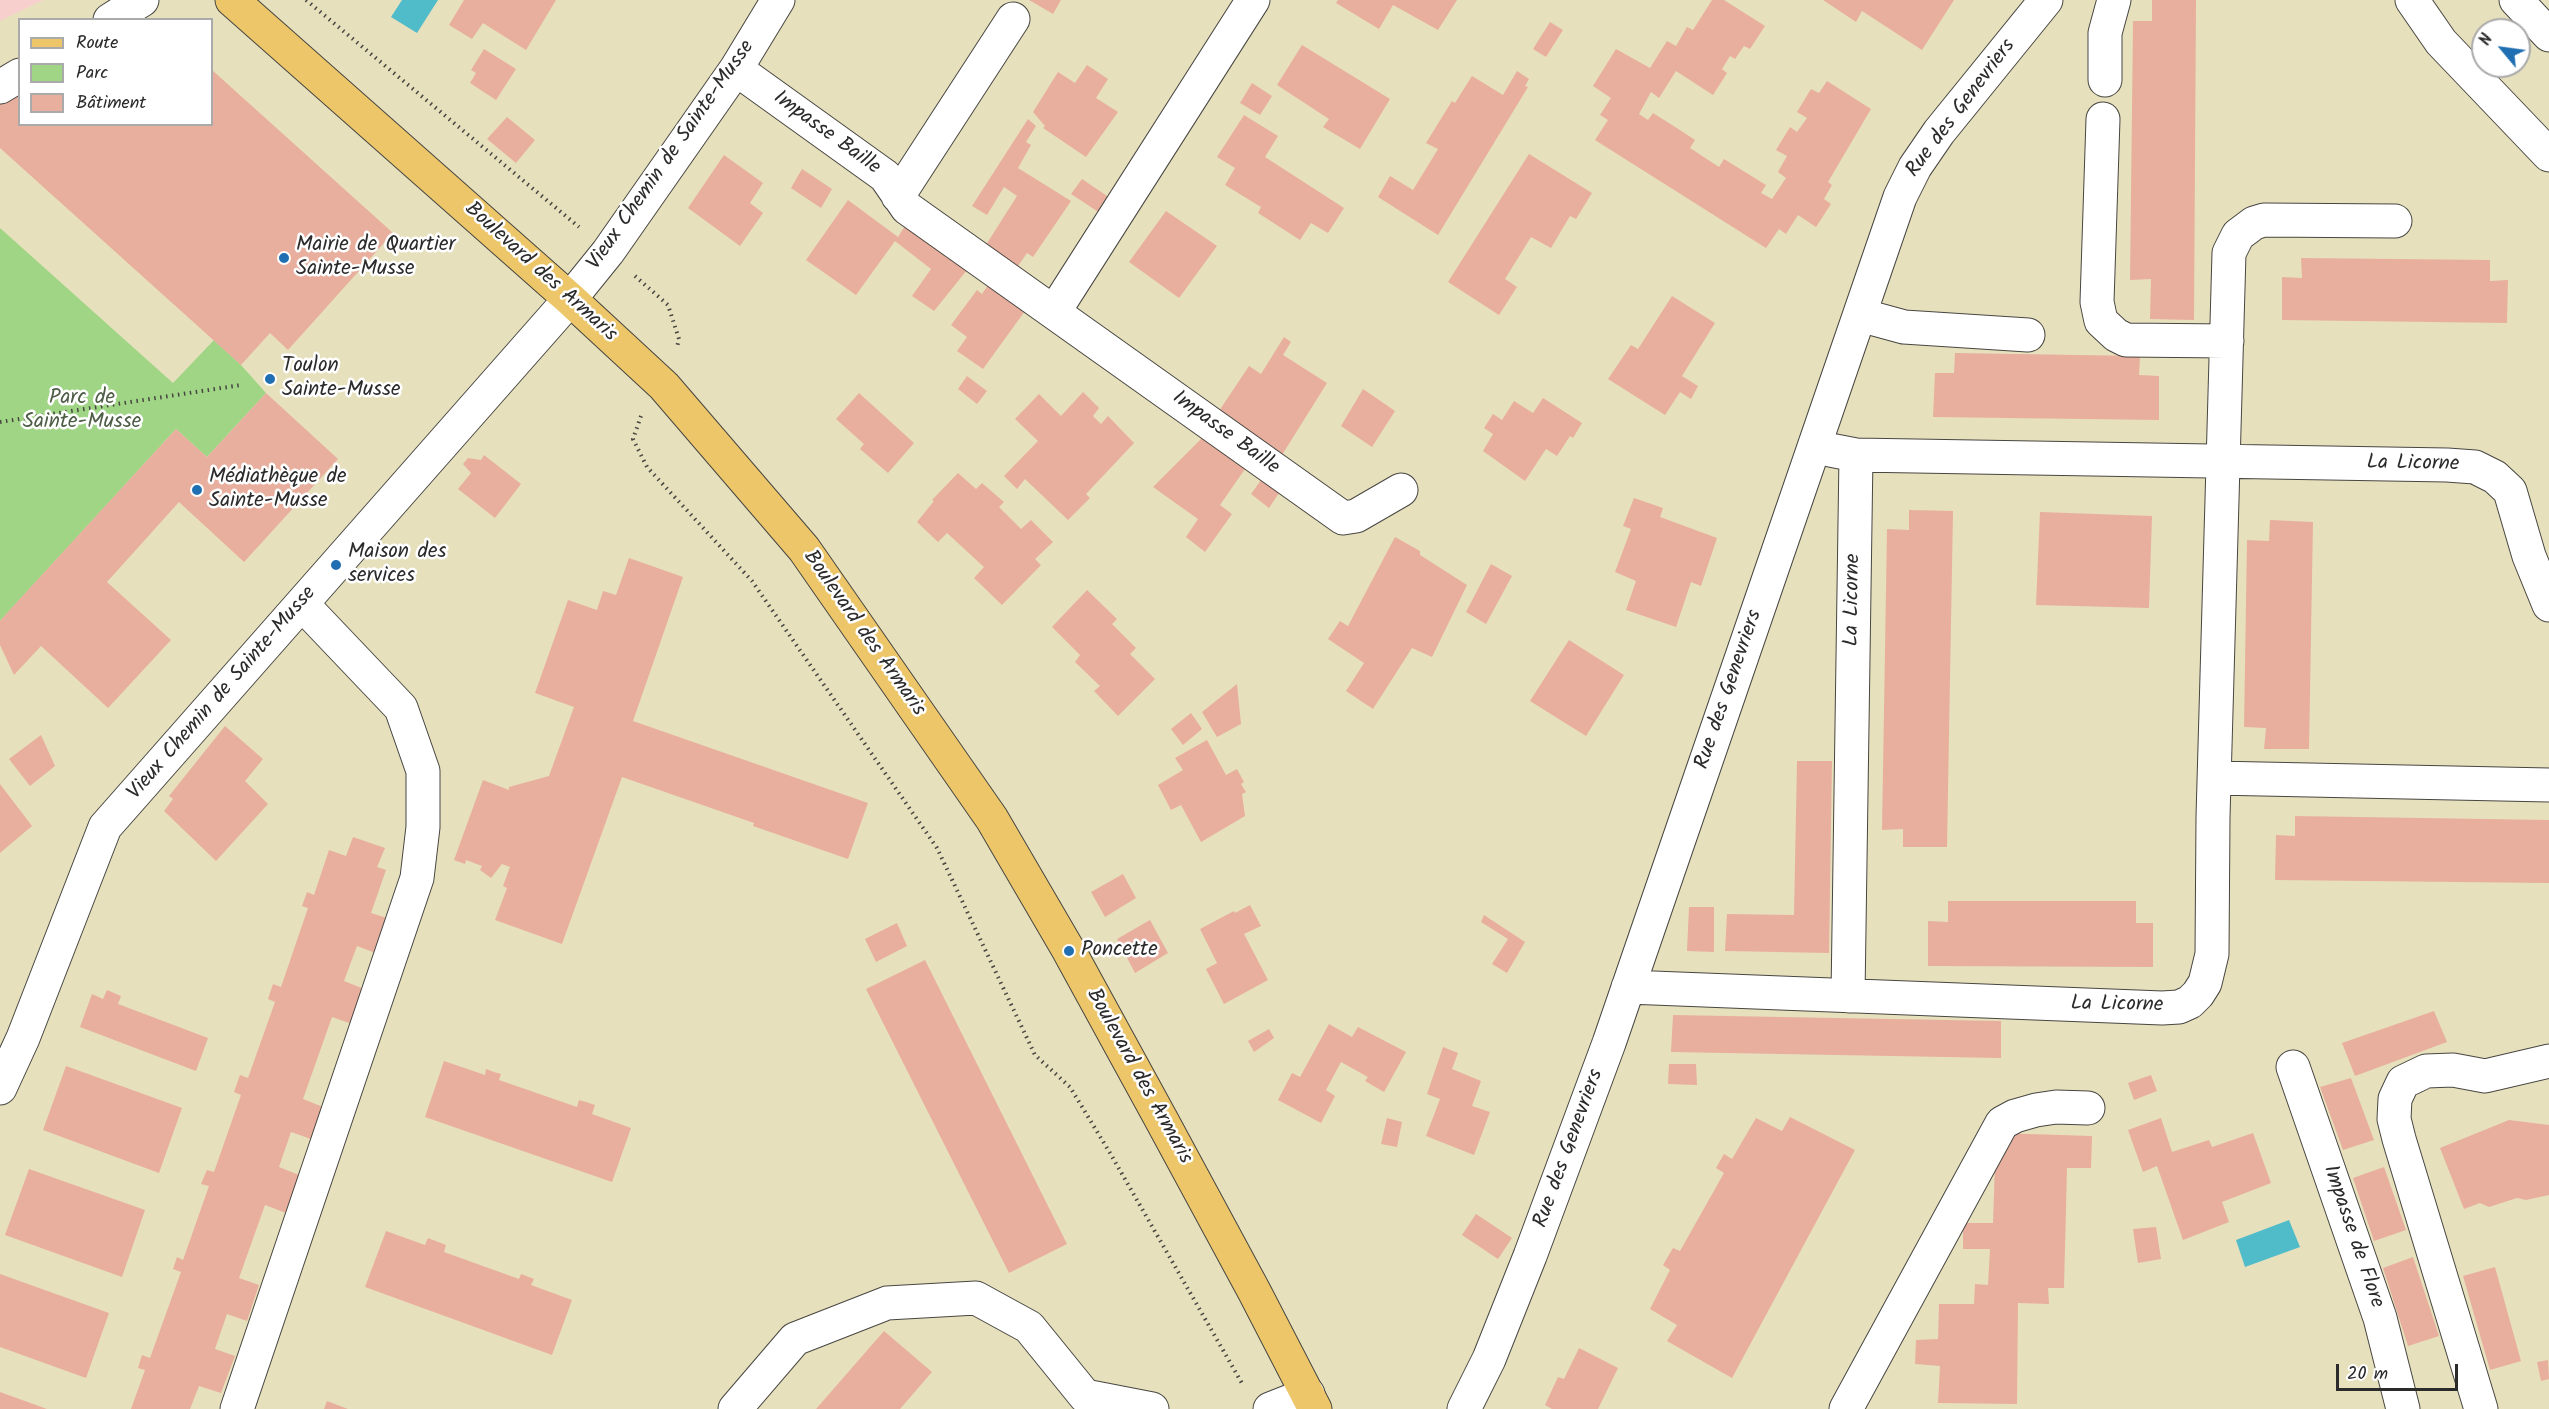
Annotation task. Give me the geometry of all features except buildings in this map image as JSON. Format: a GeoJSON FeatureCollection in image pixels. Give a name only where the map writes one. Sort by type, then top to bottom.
{"type":"FeatureCollection","features":[{"type":"Feature","properties":{"kind":"main road","name":"Boulevard des Armaris"},"geometry":{"type":"LineString","coordinates":[[232,0],[570,299],[664,386],[804,549],[992,819],[1080,972],[1254,1291],[1311,1402]]}},
{"type":"Feature","properties":{"kind":"street"},"geometry":{"type":"LineString","coordinates":[[113,18],[142,0]]}},
{"type":"Feature","properties":{"kind":"street","name":"Vieux Chemin de Sainte-Musse"},"geometry":{"type":"LineString","coordinates":[[0,1088],[23,1038],[105,827],[570,299],[608,252],[736,69],[778,0]]}},
{"type":"Feature","properties":{"kind":"street"},"geometry":{"type":"LineString","coordinates":[[1054,312],[1253,0]]}},
{"type":"Feature","properties":{"kind":"street","name":"Rue des Genevriers"},"geometry":{"type":"LineString","coordinates":[[1464,1409],[1489,1359],[1563,1171],[1893,216],[1916,167],[1940,132],[2046,0]]}},
{"type":"Feature","properties":{"kind":"street"},"geometry":{"type":"LineString","coordinates":[[2105,80],[2105,33],[2114,0]]}},
{"type":"Feature","properties":{"kind":"street"},"geometry":{"type":"LineString","coordinates":[[2412,0],[2441,42],[2549,154]]}},
{"type":"Feature","properties":{"kind":"street"},"geometry":{"type":"LineString","coordinates":[[2516,0],[2549,35]]}},
{"type":"Feature","properties":{"kind":"street"},"geometry":{"type":"LineString","coordinates":[[898,196],[1013,19]]}},
{"type":"Feature","properties":{"kind":"street","name":"Impasse Baille"},"geometry":{"type":"LineString","coordinates":[[736,69],[885,176],[907,208],[1343,518],[1356,516],[1401,490]]}},
{"type":"Feature","properties":{"kind":"street"},"geometry":{"type":"LineString","coordinates":[[0,87],[18,76]]}},
{"type":"Feature","properties":{"kind":"street"},"geometry":{"type":"LineString","coordinates":[[2103,119],[2097,302],[2101,321],[2116,336],[2126,340],[2227,341]]}},
{"type":"Feature","properties":{"kind":"street","name":"La Licorne"},"geometry":{"type":"LineString","coordinates":[[1628,987],[2162,1008],[2179,1007],[2190,1002],[2205,983],[2212,954],[2214,778],[2229,253],[2238,234],[2264,220],[2395,221]]}},
{"type":"Feature","properties":{"kind":"street"},"geometry":{"type":"LineString","coordinates":[[1860,315],[1904,327],[2028,335]]}},
{"type":"Feature","properties":{"kind":"street","name":"La Licorne"},"geometry":{"type":"LineString","coordinates":[[1815,444],[1830,450],[1856,455],[2464,465],[2486,471],[2510,491],[2529,556],[2549,605]]}},
{"type":"Feature","properties":{"kind":"street","name":"La Licorne"},"geometry":{"type":"LineString","coordinates":[[1848,996],[1856,455]]}},
{"type":"Feature","properties":{"kind":"street"},"geometry":{"type":"LineString","coordinates":[[237,1409],[417,878],[423,827],[423,771],[401,708],[302,604]]}},
{"type":"Feature","properties":{"kind":"street"},"geometry":{"type":"LineString","coordinates":[[2214,778],[2549,785]]}},
{"type":"Feature","properties":{"kind":"street"},"geometry":{"type":"LineString","coordinates":[[2481,1409],[2399,1139],[2394,1119],[2395,1099],[2403,1082],[2426,1071],[2453,1070],[2486,1076],[2549,1061]]}},
{"type":"Feature","properties":{"kind":"street","name":"Impasse de Flore"},"geometry":{"type":"LineString","coordinates":[[2293,1067],[2380,1318],[2403,1409]]}},
{"type":"Feature","properties":{"kind":"street"},"geometry":{"type":"LineString","coordinates":[[1846,1409],[2002,1123],[2015,1116],[2036,1110],[2056,1107],[2088,1108]]}},
{"type":"Feature","properties":{"kind":"street"},"geometry":{"type":"LineString","coordinates":[[735,1409],[795,1339],[887,1303],[976,1298],[1029,1327],[1083,1403],[1152,1409]]}},
{"type":"Feature","properties":{"kind":"street"},"geometry":{"type":"LineString","coordinates":[[1258,1399],[1311,1402]]}},
{"type":"Feature","properties":{"kind":"path"},"geometry":{"type":"LineString","coordinates":[[306,0],[586,233]]}},
{"type":"Feature","properties":{"kind":"path"},"geometry":{"type":"LineString","coordinates":[[630,272],[668,305],[679,339],[675,357]]}},
{"type":"Feature","properties":{"kind":"path"},"geometry":{"type":"LineString","coordinates":[[0,422],[241,385]]}},
{"type":"Feature","properties":{"kind":"path"},"geometry":{"type":"LineString","coordinates":[[643,411],[633,439],[646,467],[752,581],[937,848],[1035,1055],[1070,1087],[1258,1399]]}},
{"type":"Feature","properties":{"kind":"shaded area"},"geometry":{"type":"Polygon","coordinates":[[[0,0],[43,0],[0,21],[0,0]]]}},
{"type":"Feature","properties":{"kind":"green space","name":"Parc de Sainte-Musse"},"geometry":{"type":"Polygon","coordinates":[[[0,228],[173,383],[214,340],[266,393],[207,457],[176,429],[0,621],[0,228]]]}},
{"type":"Feature","properties":{"kind":"water"},"geometry":{"type":"Polygon","coordinates":[[[402,0],[438,0],[417,33],[391,17],[402,0]]]}},
{"type":"Feature","properties":{"kind":"water"},"geometry":{"type":"Polygon","coordinates":[[[2289,1220],[2300,1247],[2245,1267],[2236,1240],[2289,1220]]]}},
{"type":"Feature","properties":{"kind":"place","name":"Mairie de Quartier Sainte-Musse"},"geometry":{"type":"Point","coordinates":[284,258]}},
{"type":"Feature","properties":{"kind":"place","name":"Toulon Sainte-Musse"},"geometry":{"type":"Point","coordinates":[270,379]}},
{"type":"Feature","properties":{"kind":"place","name":"Médiathèque de Sainte-Musse"},"geometry":{"type":"Point","coordinates":[197,490]}},
{"type":"Feature","properties":{"kind":"place","name":"Maison des services"},"geometry":{"type":"Point","coordinates":[336,565]}},
{"type":"Feature","properties":{"kind":"place","name":"Poncette"},"geometry":{"type":"Point","coordinates":[1069,951]}}]}
